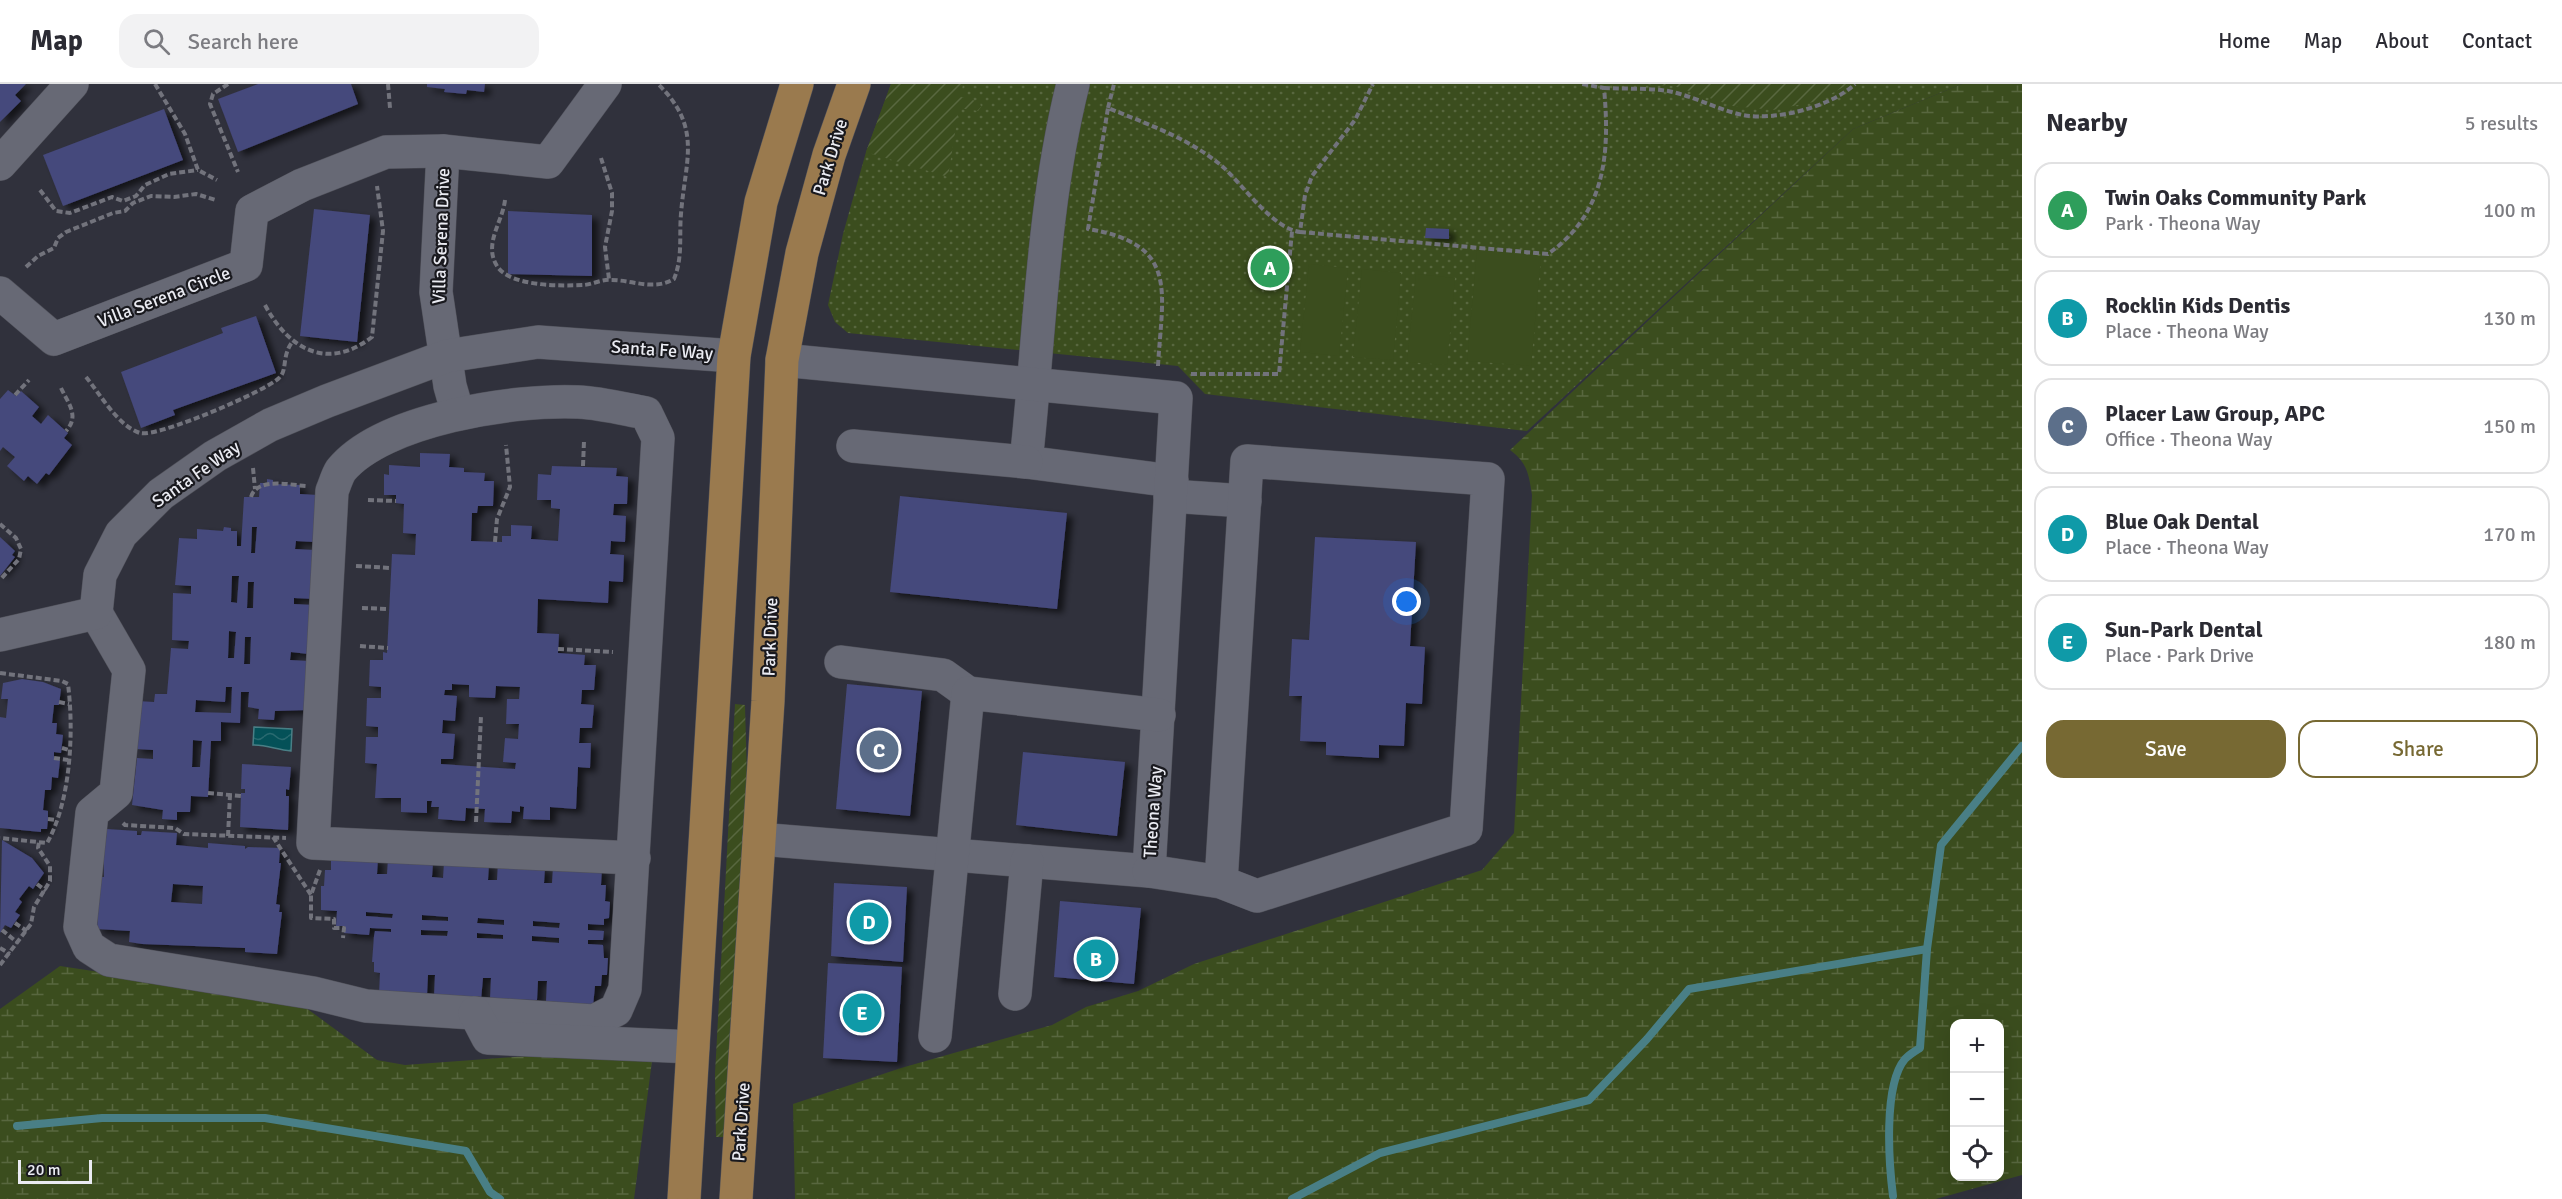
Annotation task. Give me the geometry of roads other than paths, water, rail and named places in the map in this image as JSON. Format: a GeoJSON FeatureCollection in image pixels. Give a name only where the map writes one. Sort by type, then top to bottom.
{"type":"FeatureCollection","features":[{"type":"Feature","properties":{"kind":"main road"},"geometry":{"type":"LineString","coordinates":[[684,1199],[734,356],[761,202],[797,84]]}},
{"type":"Feature","properties":{"kind":"main road"},"geometry":{"type":"LineString","coordinates":[[782,360],[767,333],[772,291],[795,191],[832,84]]}},
{"type":"Feature","properties":{"kind":"main road","name":"Park Drive"},"geometry":{"type":"LineString","coordinates":[[736,1199],[768,701],[782,360],[802,254],[829,154],[854,84]]}},
{"type":"Feature","properties":{"kind":"main road"},"geometry":{"type":"LineString","coordinates":[[734,356],[759,363],[764,368],[765,375],[752,615],[768,701]]}},
{"type":"Feature","properties":{"kind":"street"},"geometry":{"type":"LineString","coordinates":[[0,164],[72,84]]}},
{"type":"Feature","properties":{"kind":"street","name":"Villa Serena Circle"},"geometry":{"type":"LineString","coordinates":[[3,302],[54,339],[246,265],[252,211],[302,185],[386,152],[443,151],[549,162],[605,84]]}},
{"type":"Feature","properties":{"kind":"street"},"geometry":{"type":"LineString","coordinates":[[1026,462],[1042,268],[1064,122],[1073,84]]}},
{"type":"Feature","properties":{"kind":"street","name":"Villa Serena Drive"},"geometry":{"type":"LineString","coordinates":[[443,151],[436,292],[447,356]]}},
{"type":"Feature","properties":{"kind":"street","name":"Santa Fe Way"},"geometry":{"type":"LineString","coordinates":[[96,614],[100,575],[121,534],[161,494],[215,456],[270,425],[447,356],[538,342],[734,356]]}},
{"type":"Feature","properties":{"kind":"street"},"geometry":{"type":"LineString","coordinates":[[447,356],[450,386],[458,414]]}},
{"type":"Feature","properties":{"kind":"street"},"geometry":{"type":"LineString","coordinates":[[782,360],[1034,384]]}},
{"type":"Feature","properties":{"kind":"street","name":"Theona Way"},"geometry":{"type":"LineString","coordinates":[[759,839],[1149,871],[1171,489],[1180,387],[1034,384]]}},
{"type":"Feature","properties":{"kind":"street"},"geometry":{"type":"LineString","coordinates":[[0,636],[96,614],[129,670],[116,793],[92,813],[80,927],[89,946],[109,960],[313,993],[366,1006],[594,1021],[616,1010],[625,989],[633,858],[658,438],[654,424],[646,413],[579,402],[519,404],[458,414],[404,430],[355,457],[340,472],[334,487],[328,566],[317,853],[312,843],[319,844],[633,858]]}},
{"type":"Feature","properties":{"kind":"street"},"geometry":{"type":"LineString","coordinates":[[853,446],[1026,462],[1245,501]]}},
{"type":"Feature","properties":{"kind":"street"},"geometry":{"type":"LineString","coordinates":[[1149,871],[1221,882],[1257,896],[1466,829],[1488,479],[1247,461],[1221,882]]}},
{"type":"Feature","properties":{"kind":"street"},"geometry":{"type":"LineString","coordinates":[[841,662],[943,675],[968,693],[1159,715]]}},
{"type":"Feature","properties":{"kind":"street"},"geometry":{"type":"LineString","coordinates":[[935,1036],[968,693]]}},
{"type":"Feature","properties":{"kind":"street"},"geometry":{"type":"LineString","coordinates":[[1015,994],[1027,861]]}},
{"type":"Feature","properties":{"kind":"street"},"geometry":{"type":"LineString","coordinates":[[475,1013],[488,1038],[693,1047]]}},
{"type":"Feature","properties":{"kind":"water"},"geometry":{"type":"Polygon","coordinates":[[[254,727],[292,729],[291,751],[253,745],[254,727]]]}},
{"type":"Feature","properties":{"kind":"waterway"},"geometry":{"type":"LineString","coordinates":[[1292,1199],[1380,1153],[1589,1100],[1647,1039],[1689,989],[1927,949],[1941,845],[2022,746]]}},
{"type":"Feature","properties":{"kind":"waterway"},"geometry":{"type":"LineString","coordinates":[[1893,1196],[1889,1145],[1890,1105],[1898,1071],[1905,1059],[1920,1048],[1927,949]]}},
{"type":"Feature","properties":{"kind":"waterway"},"geometry":{"type":"LineString","coordinates":[[17,1126],[102,1118],[265,1118],[466,1151],[490,1192],[500,1199]]}},
{"type":"Feature","properties":{"kind":"place","name":"Twin Oaks Community Park"},"geometry":{"type":"Point","coordinates":[1270,268]}},
{"type":"Feature","properties":{"kind":"place","name":"Placer Law Group, APC"},"geometry":{"type":"Point","coordinates":[879,750]}},
{"type":"Feature","properties":{"kind":"place","name":"Blue Oak Dental"},"geometry":{"type":"Point","coordinates":[869,922]}},
{"type":"Feature","properties":{"kind":"place","name":"Rocklin Kids Dentis"},"geometry":{"type":"Point","coordinates":[1096,959]}},
{"type":"Feature","properties":{"kind":"place","name":"Sun-Park Dental"},"geometry":{"type":"Point","coordinates":[862,1013]}}]}
